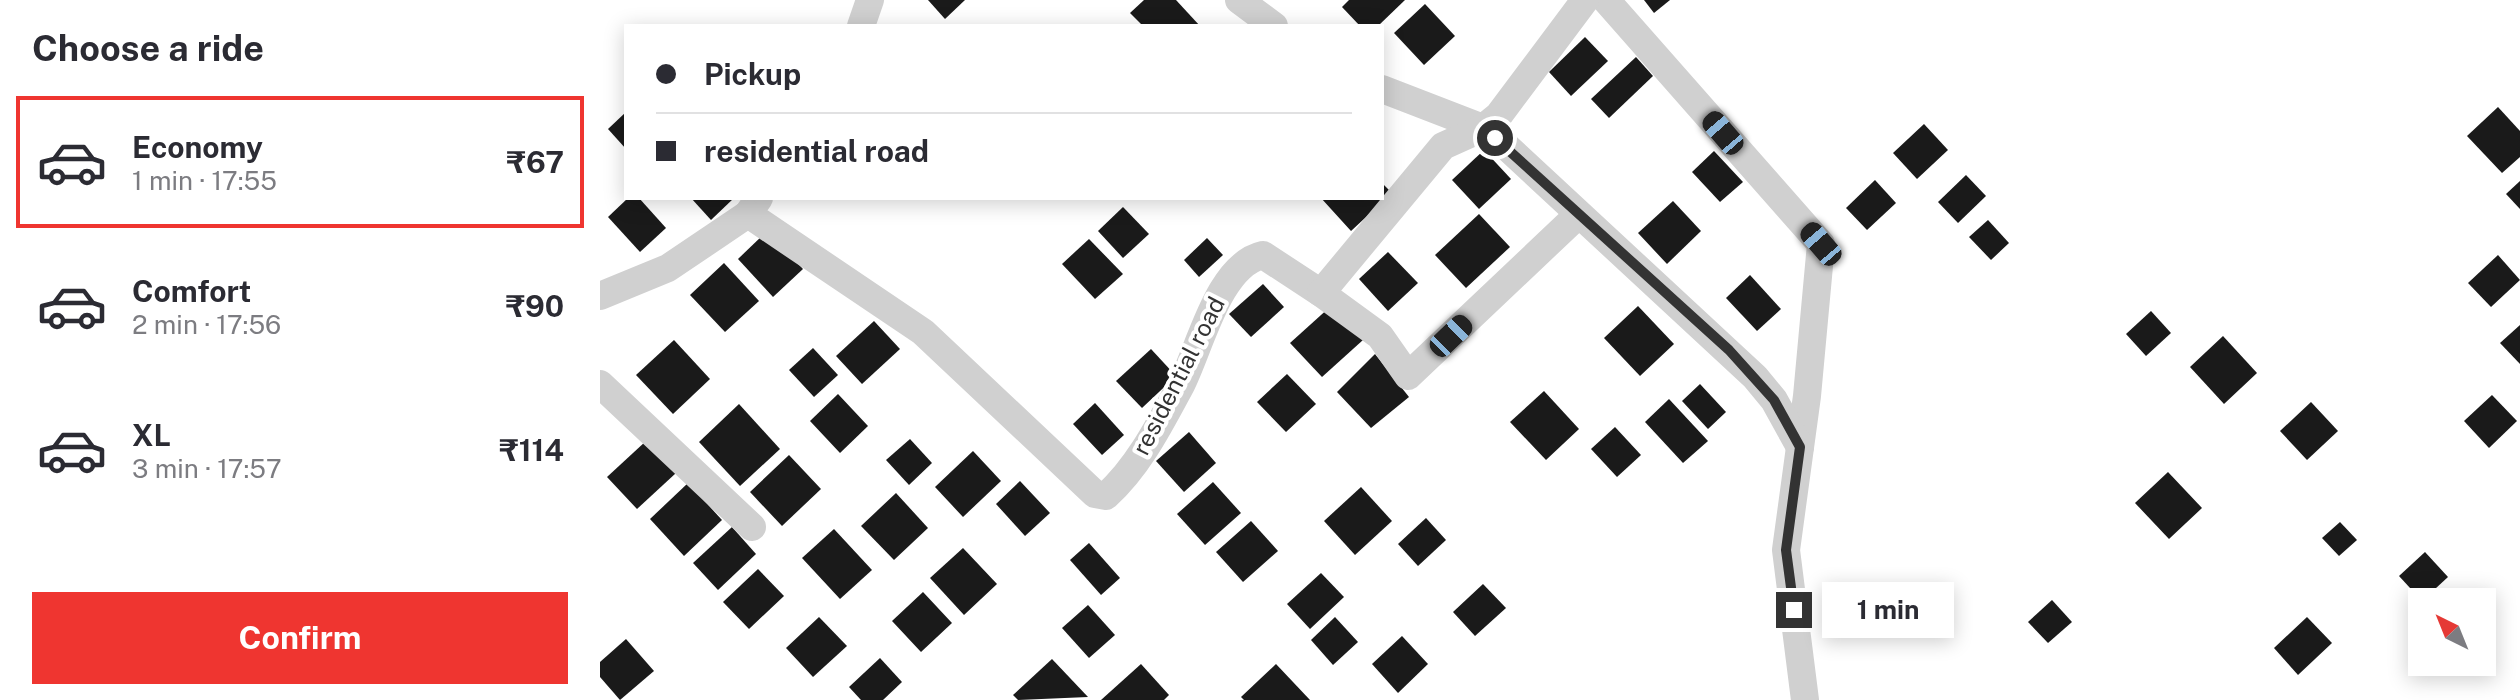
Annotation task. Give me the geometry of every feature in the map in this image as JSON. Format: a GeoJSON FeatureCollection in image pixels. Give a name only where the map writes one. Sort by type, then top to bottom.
{"type":"FeatureCollection","features":[{"type":"Feature","properties":{"kind":"street"},"geometry":{"type":"LineString","coordinates":[[862,24],[870,0]]}},
{"type":"Feature","properties":{"kind":"street"},"geometry":{"type":"LineString","coordinates":[[1239,0],[1271,24]]}},
{"type":"Feature","properties":{"kind":"street"},"geometry":{"type":"LineString","coordinates":[[1578,215],[1408,376],[1380,336],[1321,293],[1443,146],[1483,128],[1516,95],[1585,0]]}},
{"type":"Feature","properties":{"kind":"street"},"geometry":{"type":"LineString","coordinates":[[1606,0],[1821,244],[1786,550],[1805,700]]}},
{"type":"Feature","properties":{"kind":"street"},"geometry":{"type":"LineString","coordinates":[[1384,90],[1483,128],[1755,377],[1774,400],[1800,447]]}},
{"type":"Feature","properties":{"kind":"street"},"geometry":{"type":"LineString","coordinates":[[600,296],[668,268],[753,206]]}},
{"type":"Feature","properties":{"kind":"street","name":"residential road"},"geometry":{"type":"LineString","coordinates":[[753,206],[923,332],[1095,494],[1106,496],[1121,483],[1143,452],[1182,382],[1225,286],[1249,258],[1263,255],[1321,293]]}},
{"type":"Feature","properties":{"kind":"street"},"geometry":{"type":"LineString","coordinates":[[600,384],[752,527]]}},
{"type":"Feature","properties":{"kind":"building"},"geometry":{"type":"Polygon","coordinates":[[[928,0],[965,0],[945,19],[928,0]]]}},
{"type":"Feature","properties":{"kind":"building"},"geometry":{"type":"Polygon","coordinates":[[[1144,0],[1176,0],[1198,24],[1141,24],[1130,13],[1144,0]]]}},
{"type":"Feature","properties":{"kind":"building"},"geometry":{"type":"Polygon","coordinates":[[[1349,0],[1405,0],[1380,24],[1358,24],[1342,7],[1349,0]]]}},
{"type":"Feature","properties":{"kind":"building"},"geometry":{"type":"Polygon","coordinates":[[[1644,0],[1670,0],[1654,13],[1644,0]]]}},
{"type":"Feature","properties":{"kind":"building"},"geometry":{"type":"Polygon","coordinates":[[[1425,4],[1455,36],[1424,65],[1394,33],[1425,4]]]}},
{"type":"Feature","properties":{"kind":"building"},"geometry":{"type":"Polygon","coordinates":[[[1585,37],[1608,61],[1571,96],[1549,72],[1585,37]]]}},
{"type":"Feature","properties":{"kind":"building"},"geometry":{"type":"Polygon","coordinates":[[[1636,57],[1653,76],[1609,118],[1591,99],[1636,57]]]}},
{"type":"Feature","properties":{"kind":"building"},"geometry":{"type":"Polygon","coordinates":[[[2498,107],[2520,131],[2520,157],[2502,173],[2467,136],[2498,107]]]}},
{"type":"Feature","properties":{"kind":"building"},"geometry":{"type":"Polygon","coordinates":[[[624,114],[624,147],[608,129],[624,114]]]}},
{"type":"Feature","properties":{"kind":"building"},"geometry":{"type":"Polygon","coordinates":[[[1924,124],[1948,150],[1917,179],[1893,153],[1924,124]]]}},
{"type":"Feature","properties":{"kind":"building"},"geometry":{"type":"Polygon","coordinates":[[[1484,150],[1511,179],[1479,209],[1452,180],[1484,150]]]}},
{"type":"Feature","properties":{"kind":"building"},"geometry":{"type":"Polygon","coordinates":[[[1714,151],[1743,182],[1720,202],[1692,172],[1714,151]]]}},
{"type":"Feature","properties":{"kind":"building"},"geometry":{"type":"Polygon","coordinates":[[[1966,175],[1986,196],[1958,223],[1938,202],[1966,175]]]}},
{"type":"Feature","properties":{"kind":"building"},"geometry":{"type":"Polygon","coordinates":[[[1875,180],[1896,203],[1867,230],[1846,208],[1875,180]]]}},
{"type":"Feature","properties":{"kind":"building"},"geometry":{"type":"Polygon","coordinates":[[[2520,181],[2520,209],[2506,194],[2520,181]]]}},
{"type":"Feature","properties":{"kind":"building"},"geometry":{"type":"Polygon","coordinates":[[[1384,185],[1392,193],[1351,231],[1323,200],[1384,200],[1384,185]]]}},
{"type":"Feature","properties":{"kind":"building"},"geometry":{"type":"Polygon","coordinates":[[[626,200],[641,200],[666,228],[640,252],[608,217],[626,200]]]}},
{"type":"Feature","properties":{"kind":"building"},"geometry":{"type":"Polygon","coordinates":[[[693,200],[732,200],[711,220],[693,200]]]}},
{"type":"Feature","properties":{"kind":"building"},"geometry":{"type":"Polygon","coordinates":[[[1673,201],[1701,231],[1667,264],[1638,233],[1673,201]]]}},
{"type":"Feature","properties":{"kind":"building"},"geometry":{"type":"Polygon","coordinates":[[[1123,207],[1149,234],[1123,258],[1098,231],[1123,207]]]}},
{"type":"Feature","properties":{"kind":"building"},"geometry":{"type":"Polygon","coordinates":[[[1479,214],[1510,247],[1466,288],[1435,255],[1479,214]]]}},
{"type":"Feature","properties":{"kind":"building"},"geometry":{"type":"Polygon","coordinates":[[[1988,220],[2009,243],[1991,260],[1969,237],[1988,220]]]}},
{"type":"Feature","properties":{"kind":"building"},"geometry":{"type":"Polygon","coordinates":[[[767,231],[803,269],[773,297],[738,259],[767,231]]]}},
{"type":"Feature","properties":{"kind":"building"},"geometry":{"type":"Polygon","coordinates":[[[1207,238],[1223,255],[1199,277],[1184,260],[1207,238]]]}},
{"type":"Feature","properties":{"kind":"building"},"geometry":{"type":"Polygon","coordinates":[[[1089,239],[1123,274],[1095,299],[1062,264],[1089,239]]]}},
{"type":"Feature","properties":{"kind":"building"},"geometry":{"type":"Polygon","coordinates":[[[1388,252],[1418,283],[1388,311],[1359,279],[1388,252]]]}},
{"type":"Feature","properties":{"kind":"building"},"geometry":{"type":"Polygon","coordinates":[[[2498,255],[2520,280],[2491,307],[2468,283],[2498,255]]]}},
{"type":"Feature","properties":{"kind":"building"},"geometry":{"type":"Polygon","coordinates":[[[724,263],[759,301],[725,332],[690,295],[724,263]]]}},
{"type":"Feature","properties":{"kind":"building"},"geometry":{"type":"Polygon","coordinates":[[[1750,275],[1781,309],[1757,331],[1726,298],[1750,275]]]}},
{"type":"Feature","properties":{"kind":"building"},"geometry":{"type":"Polygon","coordinates":[[[1263,284],[1284,307],[1251,337],[1229,314],[1263,284]]]}},
{"type":"Feature","properties":{"kind":"building"},"geometry":{"type":"Polygon","coordinates":[[[1331,306],[1363,340],[1322,377],[1290,343],[1331,306]]]}},
{"type":"Feature","properties":{"kind":"building"},"geometry":{"type":"Polygon","coordinates":[[[1638,306],[1674,344],[1640,376],[1604,338],[1638,306]]]}},
{"type":"Feature","properties":{"kind":"building"},"geometry":{"type":"Polygon","coordinates":[[[2151,311],[2171,333],[2146,356],[2126,334],[2151,311]]]}},
{"type":"Feature","properties":{"kind":"building"},"geometry":{"type":"Polygon","coordinates":[[[874,321],[900,349],[862,384],[836,356],[874,321]]]}},
{"type":"Feature","properties":{"kind":"building"},"geometry":{"type":"Polygon","coordinates":[[[2520,325],[2520,364],[2500,343],[2520,325]]]}},
{"type":"Feature","properties":{"kind":"building"},"geometry":{"type":"Polygon","coordinates":[[[2223,336],[2257,373],[2224,404],[2190,367],[2223,336]]]}},
{"type":"Feature","properties":{"kind":"building"},"geometry":{"type":"Polygon","coordinates":[[[674,340],[710,379],[673,414],[636,375],[674,340]]]}},
{"type":"Feature","properties":{"kind":"building"},"geometry":{"type":"Polygon","coordinates":[[[813,348],[838,375],[814,397],[789,370],[813,348]]]}},
{"type":"Feature","properties":{"kind":"building"},"geometry":{"type":"Polygon","coordinates":[[[1151,349],[1176,376],[1142,408],[1116,381],[1151,349]]]}},
{"type":"Feature","properties":{"kind":"building"},"geometry":{"type":"Polygon","coordinates":[[[1375,354],[1409,397],[1371,428],[1337,392],[1375,354]]]}},
{"type":"Feature","properties":{"kind":"building"},"geometry":{"type":"Polygon","coordinates":[[[1287,374],[1316,404],[1286,432],[1257,402],[1287,374]]]}},
{"type":"Feature","properties":{"kind":"building"},"geometry":{"type":"Polygon","coordinates":[[[1700,384],[1726,412],[1708,429],[1682,401],[1700,384]]]}},
{"type":"Feature","properties":{"kind":"building"},"geometry":{"type":"Polygon","coordinates":[[[1544,391],[1579,429],[1546,460],[1510,422],[1544,391]]]}},
{"type":"Feature","properties":{"kind":"building"},"geometry":{"type":"Polygon","coordinates":[[[838,394],[868,426],[840,453],[810,421],[838,394]]]}},
{"type":"Feature","properties":{"kind":"building"},"geometry":{"type":"Polygon","coordinates":[[[2492,395],[2517,421],[2489,448],[2464,421],[2492,395]]]}},
{"type":"Feature","properties":{"kind":"building"},"geometry":{"type":"Polygon","coordinates":[[[1669,399],[1708,441],[1683,463],[1645,422],[1669,399]]]}},
{"type":"Feature","properties":{"kind":"building"},"geometry":{"type":"Polygon","coordinates":[[[2311,402],[2338,431],[2307,460],[2280,431],[2311,402]]]}},
{"type":"Feature","properties":{"kind":"building"},"geometry":{"type":"Polygon","coordinates":[[[1095,403],[1124,435],[1102,455],[1073,424],[1095,403]]]}},
{"type":"Feature","properties":{"kind":"building"},"geometry":{"type":"Polygon","coordinates":[[[739,404],[780,449],[740,486],[699,442],[739,404]]]}},
{"type":"Feature","properties":{"kind":"building"},"geometry":{"type":"Polygon","coordinates":[[[1615,427],[1641,455],[1617,477],[1591,449],[1615,427]]]}},
{"type":"Feature","properties":{"kind":"building"},"geometry":{"type":"Polygon","coordinates":[[[1189,432],[1216,463],[1184,492],[1156,461],[1189,432]]]}},
{"type":"Feature","properties":{"kind":"building"},"geometry":{"type":"Polygon","coordinates":[[[910,439],[932,463],[909,485],[886,460],[910,439]]]}},
{"type":"Feature","properties":{"kind":"building"},"geometry":{"type":"Polygon","coordinates":[[[646,441],[676,473],[637,509],[607,477],[646,441]]]}},
{"type":"Feature","properties":{"kind":"building"},"geometry":{"type":"Polygon","coordinates":[[[973,451],[1001,481],[963,517],[935,487],[973,451]]]}},
{"type":"Feature","properties":{"kind":"building"},"geometry":{"type":"Polygon","coordinates":[[[789,455],[821,489],[782,526],[750,492],[789,455]]]}},
{"type":"Feature","properties":{"kind":"building"},"geometry":{"type":"Polygon","coordinates":[[[2168,472],[2202,508],[2169,539],[2135,503],[2168,472]]]}},
{"type":"Feature","properties":{"kind":"building"},"geometry":{"type":"Polygon","coordinates":[[[1020,481],[1050,513],[1025,536],[996,504],[1020,481]]]}},
{"type":"Feature","properties":{"kind":"building"},"geometry":{"type":"Polygon","coordinates":[[[1213,482],[1241,513],[1205,545],[1177,514],[1213,482]]]}},
{"type":"Feature","properties":{"kind":"building"},"geometry":{"type":"Polygon","coordinates":[[[688,483],[722,520],[684,556],[650,519],[688,483]]]}},
{"type":"Feature","properties":{"kind":"building"},"geometry":{"type":"Polygon","coordinates":[[[1361,487],[1392,521],[1355,555],[1324,521],[1361,487]]]}},
{"type":"Feature","properties":{"kind":"building"},"geometry":{"type":"Polygon","coordinates":[[[896,493],[928,528],[894,560],[861,526],[896,493]]]}},
{"type":"Feature","properties":{"kind":"building"},"geometry":{"type":"Polygon","coordinates":[[[1426,518],[1446,540],[1418,566],[1398,544],[1426,518]]]}},
{"type":"Feature","properties":{"kind":"building"},"geometry":{"type":"Polygon","coordinates":[[[1251,521],[1278,551],[1243,582],[1216,552],[1251,521]]]}},
{"type":"Feature","properties":{"kind":"building"},"geometry":{"type":"Polygon","coordinates":[[[2340,522],[2357,540],[2339,556],[2322,538],[2340,522]]]}},
{"type":"Feature","properties":{"kind":"building"},"geometry":{"type":"Polygon","coordinates":[[[732,527],[756,554],[718,590],[693,563],[732,527]]]}},
{"type":"Feature","properties":{"kind":"building"},"geometry":{"type":"Polygon","coordinates":[[[834,529],[872,570],[840,599],[802,558],[834,529]]]}},
{"type":"Feature","properties":{"kind":"building"},"geometry":{"type":"Polygon","coordinates":[[[1089,543],[1120,578],[1101,595],[1070,560],[1089,543]]]}},
{"type":"Feature","properties":{"kind":"building"},"geometry":{"type":"Polygon","coordinates":[[[963,548],[997,584],[964,615],[930,578],[963,548]]]}},
{"type":"Feature","properties":{"kind":"building"},"geometry":{"type":"Polygon","coordinates":[[[2425,552],[2448,577],[2436,588],[2410,588],[2399,576],[2425,552]]]}},
{"type":"Feature","properties":{"kind":"building"},"geometry":{"type":"Polygon","coordinates":[[[758,569],[784,596],[749,629],[723,602],[758,569]]]}},
{"type":"Feature","properties":{"kind":"building"},"geometry":{"type":"Polygon","coordinates":[[[1321,573],[1344,597],[1310,629],[1287,604],[1321,573]]]}},
{"type":"Feature","properties":{"kind":"building"},"geometry":{"type":"Polygon","coordinates":[[[1483,584],[1506,608],[1475,636],[1453,612],[1483,584]]]}},
{"type":"Feature","properties":{"kind":"building"},"geometry":{"type":"Polygon","coordinates":[[[1909,586],[1928,606],[1907,625],[1888,605],[1909,586]]]}},
{"type":"Feature","properties":{"kind":"building"},"geometry":{"type":"Polygon","coordinates":[[[923,592],[952,623],[921,652],[892,621],[923,592]]]}},
{"type":"Feature","properties":{"kind":"building"},"geometry":{"type":"Polygon","coordinates":[[[2052,600],[2072,622],[2048,643],[2028,622],[2052,600]]]}},
{"type":"Feature","properties":{"kind":"building"},"geometry":{"type":"Polygon","coordinates":[[[1088,605],[1115,635],[1089,658],[1062,628],[1088,605]]]}},
{"type":"Feature","properties":{"kind":"building"},"geometry":{"type":"Polygon","coordinates":[[[819,617],[847,646],[813,677],[786,648],[819,617]]]}},
{"type":"Feature","properties":{"kind":"building"},"geometry":{"type":"Polygon","coordinates":[[[1335,617],[1358,642],[1333,665],[1311,640],[1335,617]]]}},
{"type":"Feature","properties":{"kind":"building"},"geometry":{"type":"Polygon","coordinates":[[[2307,617],[2332,643],[2298,675],[2274,648],[2307,617]]]}},
{"type":"Feature","properties":{"kind":"building"},"geometry":{"type":"Polygon","coordinates":[[[1402,636],[1428,664],[1398,693],[1372,664],[1402,636]]]}},
{"type":"Feature","properties":{"kind":"building"},"geometry":{"type":"Polygon","coordinates":[[[626,639],[654,671],[620,700],[600,677],[600,662],[626,639]]]}},
{"type":"Feature","properties":{"kind":"building"},"geometry":{"type":"Polygon","coordinates":[[[880,658],[902,682],[883,700],[861,700],[849,687],[880,658]]]}},
{"type":"Feature","properties":{"kind":"building"},"geometry":{"type":"Polygon","coordinates":[[[1052,659],[1088,697],[1018,700],[1013,695],[1052,659]]]}},
{"type":"Feature","properties":{"kind":"building"},"geometry":{"type":"Polygon","coordinates":[[[1141,664],[1169,695],[1164,700],[1101,700],[1141,664]]]}},
{"type":"Feature","properties":{"kind":"building"},"geometry":{"type":"Polygon","coordinates":[[[1276,664],[1310,700],[1244,700],[1241,697],[1276,664]]]}},
{"type":"Feature","properties":{"kind":"route"},"geometry":{"type":"LineString","coordinates":[[1495,138],[1729,350],[1774,400],[1800,447],[1786,550],[1794,610]]}}]}
